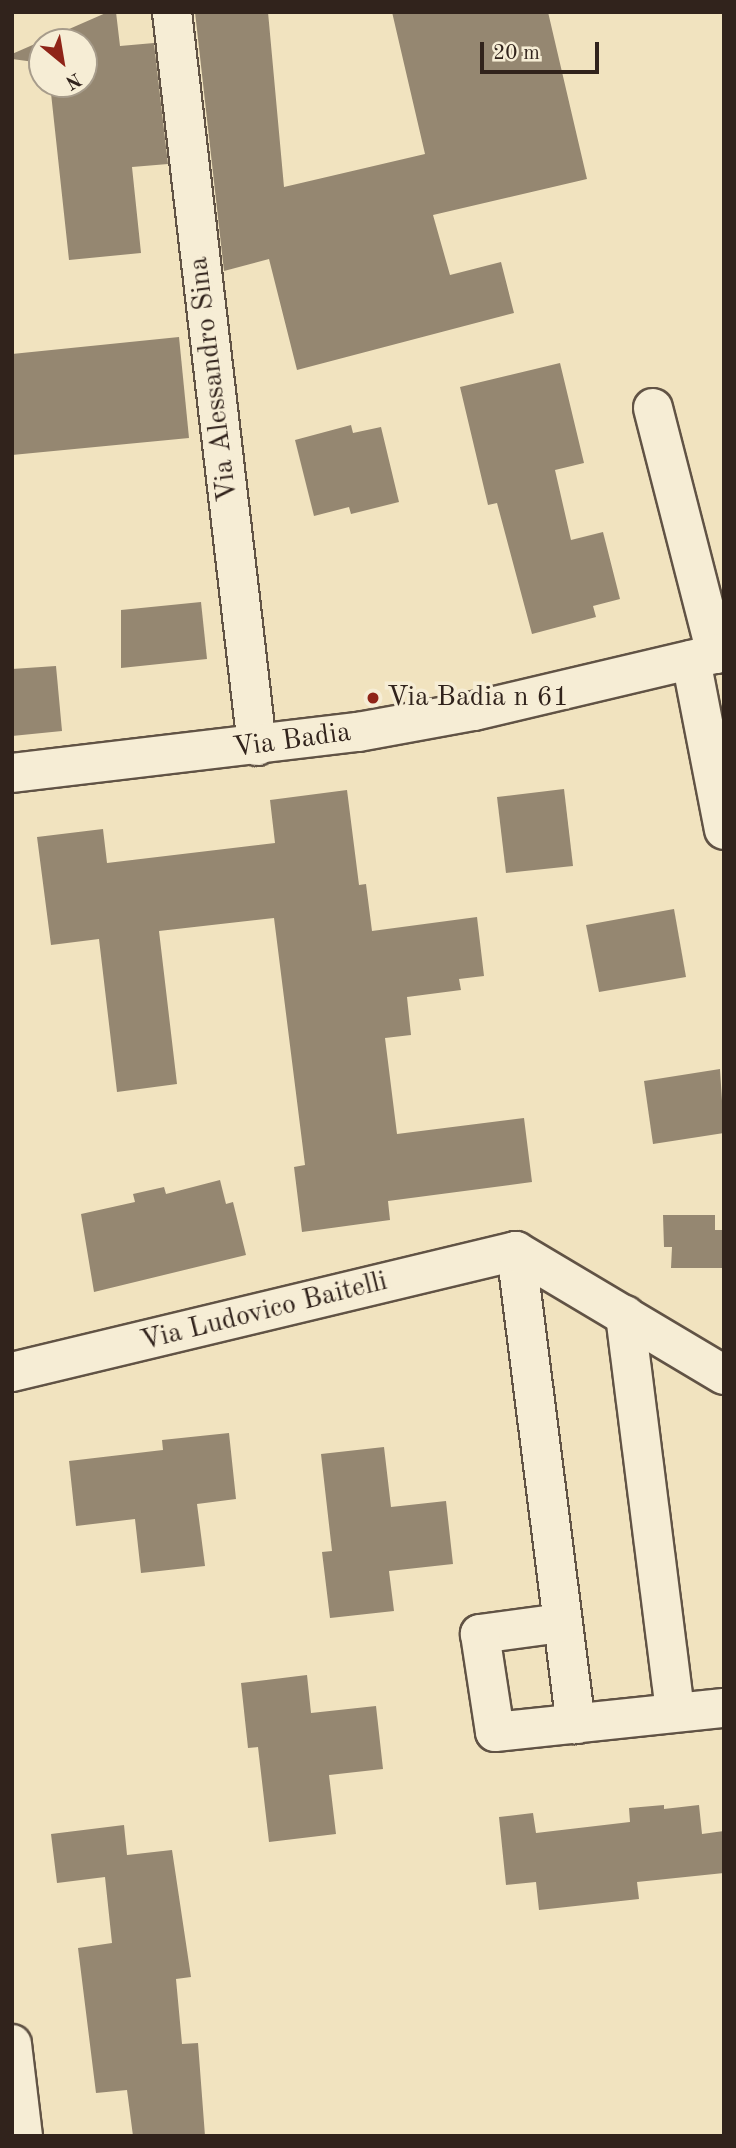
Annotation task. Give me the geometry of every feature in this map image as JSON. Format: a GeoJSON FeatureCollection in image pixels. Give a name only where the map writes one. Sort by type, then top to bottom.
{"type":"FeatureCollection","features":[{"type":"Feature","properties":{"kind":"street","name":"Via Alessandro Sina"},"geometry":{"type":"LineString","coordinates":[[172,12],[257,746]]}},
{"type":"Feature","properties":{"kind":"street"},"geometry":{"type":"LineString","coordinates":[[653,408],[710,655],[724,831]]}},
{"type":"Feature","properties":{"kind":"street","name":"Via Badia"},"geometry":{"type":"LineString","coordinates":[[12,772],[257,746],[474,711],[710,655]]}},
{"type":"Feature","properties":{"kind":"street"},"geometry":{"type":"LineString","coordinates":[[516,1251],[724,1375]]}},
{"type":"Feature","properties":{"kind":"street"},"geometry":{"type":"LineString","coordinates":[[516,1251],[561,1623],[576,1724]]}},
{"type":"Feature","properties":{"kind":"street","name":"Via Ludovico Baitelli"},"geometry":{"type":"LineString","coordinates":[[12,1372],[516,1251]]}},
{"type":"Feature","properties":{"kind":"street"},"geometry":{"type":"LineString","coordinates":[[625,1315],[675,1712]]}},
{"type":"Feature","properties":{"kind":"street"},"geometry":{"type":"LineString","coordinates":[[561,1623],[480,1634],[495,1732],[724,1708]]}},
{"type":"Feature","properties":{"kind":"street"},"geometry":{"type":"LineString","coordinates":[[12,2044],[23,2136]]}},
{"type":"Feature","properties":{"kind":"building"},"geometry":{"type":"Polygon","coordinates":[[[108,12],[116,12],[120,46],[154,43],[168,164],[132,167],[141,253],[69,260],[52,98],[98,98],[98,28],[71,28],[108,12]]]}},
{"type":"Feature","properties":{"kind":"building"},"geometry":{"type":"Polygon","coordinates":[[[195,12],[268,12],[284,187],[425,154],[392,12],[548,12],[587,179],[433,215],[450,275],[501,262],[514,313],[297,370],[269,259],[224,271],[195,12]]]}},
{"type":"Feature","properties":{"kind":"building"},"geometry":{"type":"Polygon","coordinates":[[[28,47],[28,61],[12,59],[12,54],[28,47]]]}},
{"type":"Feature","properties":{"kind":"building"},"geometry":{"type":"Polygon","coordinates":[[[179,337],[189,438],[12,455],[12,354],[179,337]]]}},
{"type":"Feature","properties":{"kind":"building"},"geometry":{"type":"Polygon","coordinates":[[[560,363],[584,463],[555,470],[571,540],[603,532],[620,599],[593,606],[596,617],[532,634],[497,503],[488,505],[460,387],[560,363]]]}},
{"type":"Feature","properties":{"kind":"building"},"geometry":{"type":"Polygon","coordinates":[[[351,425],[353,433],[381,427],[399,502],[351,514],[349,507],[314,516],[295,440],[351,425]]]}},
{"type":"Feature","properties":{"kind":"building"},"geometry":{"type":"Polygon","coordinates":[[[201,602],[207,659],[121,668],[121,610],[201,602]]]}},
{"type":"Feature","properties":{"kind":"building"},"geometry":{"type":"Polygon","coordinates":[[[56,666],[62,731],[12,736],[12,669],[56,666]]]}},
{"type":"Feature","properties":{"kind":"building"},"geometry":{"type":"Polygon","coordinates":[[[564,789],[573,866],[506,873],[497,797],[564,789]]]}},
{"type":"Feature","properties":{"kind":"building"},"geometry":{"type":"Polygon","coordinates":[[[347,790],[359,885],[366,884],[372,931],[477,917],[484,976],[459,979],[461,990],[407,997],[411,1035],[385,1038],[397,1134],[524,1118],[532,1182],[388,1201],[390,1220],[302,1232],[294,1167],[305,1165],[274,918],[159,931],[177,1084],[117,1092],[99,939],[51,945],[37,837],[103,829],[107,863],[275,843],[270,800],[347,790]]]}},
{"type":"Feature","properties":{"kind":"building"},"geometry":{"type":"Polygon","coordinates":[[[674,909],[686,977],[599,992],[586,925],[674,909]]]}},
{"type":"Feature","properties":{"kind":"building"},"geometry":{"type":"Polygon","coordinates":[[[720,1069],[724,1133],[653,1144],[644,1081],[720,1069]]]}},
{"type":"Feature","properties":{"kind":"building"},"geometry":{"type":"Polygon","coordinates":[[[220,1180],[226,1204],[233,1202],[246,1255],[94,1292],[81,1214],[135,1202],[133,1194],[164,1187],[166,1194],[220,1180]]]}},
{"type":"Feature","properties":{"kind":"building"},"geometry":{"type":"Polygon","coordinates":[[[663,1215],[715,1215],[715,1230],[724,1230],[724,1268],[671,1268],[672,1247],[664,1247],[663,1215]]]}},
{"type":"Feature","properties":{"kind":"building"},"geometry":{"type":"Polygon","coordinates":[[[229,1433],[236,1499],[197,1504],[205,1566],[141,1573],[135,1519],[76,1526],[69,1461],[163,1450],[162,1440],[229,1433]]]}},
{"type":"Feature","properties":{"kind":"building"},"geometry":{"type":"Polygon","coordinates":[[[384,1447],[391,1507],[446,1501],[453,1564],[389,1571],[394,1611],[330,1618],[322,1552],[332,1551],[321,1454],[384,1447]]]}},
{"type":"Feature","properties":{"kind":"building"},"geometry":{"type":"Polygon","coordinates":[[[307,1675],[311,1713],[376,1706],[383,1769],[329,1775],[336,1834],[269,1842],[258,1747],[248,1748],[241,1683],[307,1675]]]}},
{"type":"Feature","properties":{"kind":"building"},"geometry":{"type":"Polygon","coordinates":[[[664,1805],[664,1809],[699,1805],[702,1834],[724,1831],[724,1873],[637,1882],[639,1899],[539,1910],[536,1882],[506,1885],[499,1817],[533,1813],[536,1833],[630,1822],[629,1808],[664,1805]]]}},
{"type":"Feature","properties":{"kind":"building"},"geometry":{"type":"Polygon","coordinates":[[[124,1825],[127,1855],[172,1850],[191,1977],[176,1979],[182,2044],[198,2043],[205,2136],[133,2136],[127,2090],[96,2093],[78,1948],[112,1943],[105,1877],[57,1883],[51,1834],[124,1825]]]}},
{"type":"Feature","properties":{"kind":"place","name":"Via Badia n 61"},"geometry":{"type":"Point","coordinates":[373,698]}}]}
